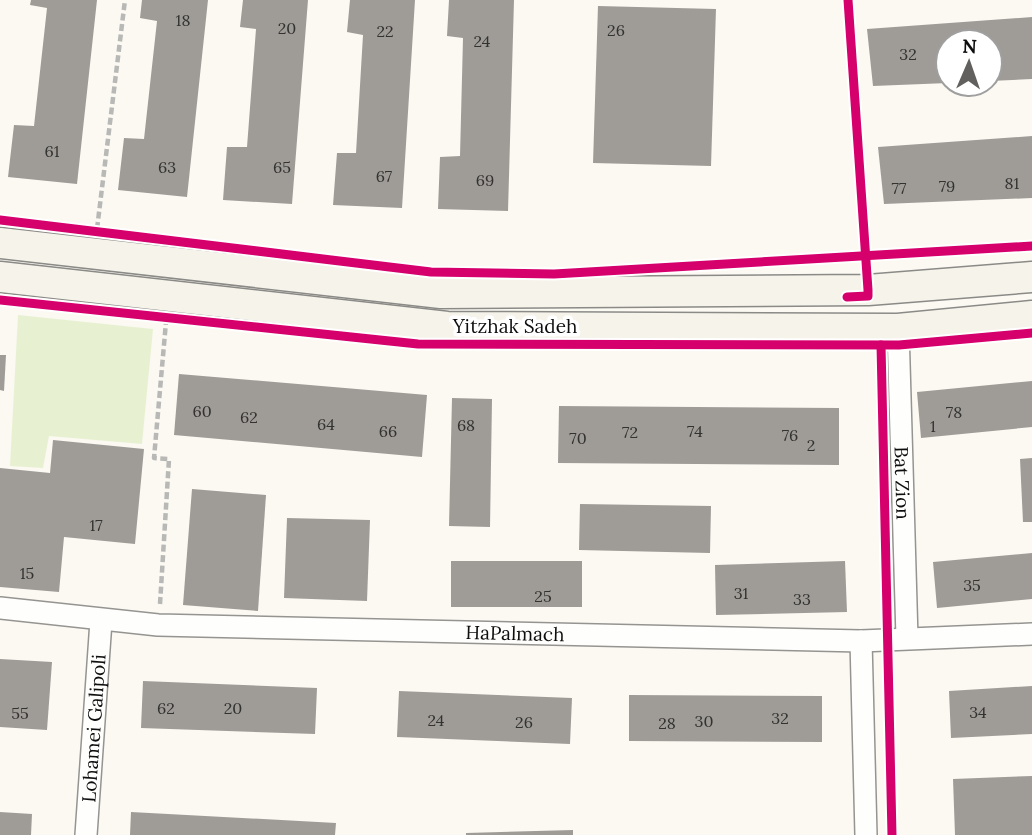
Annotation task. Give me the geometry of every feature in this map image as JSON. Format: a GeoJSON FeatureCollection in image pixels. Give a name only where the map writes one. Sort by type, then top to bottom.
{"type":"FeatureCollection","features":[{"type":"Feature","properties":{"kind":"street","name":"Yitzhak Sadeh"},"geometry":{"type":"LineString","coordinates":[[0,243],[441,293],[868,290],[1032,277]]}},
{"type":"Feature","properties":{"kind":"street","name":"Yitzhak Sadeh"},"geometry":{"type":"LineString","coordinates":[[0,277],[447,327],[898,329],[1032,316]]}},
{"type":"Feature","properties":{"kind":"street","name":"Bat Zion"},"geometry":{"type":"LineString","coordinates":[[898,329],[907,638]]}},
{"type":"Feature","properties":{"kind":"street","name":"HaPalmach"},"geometry":{"type":"LineString","coordinates":[[0,608],[101,621],[158,625],[861,641],[1032,634]]}},
{"type":"Feature","properties":{"kind":"street","name":"Lohamei Galipoli"},"geometry":{"type":"LineString","coordinates":[[86,835],[101,621]]}},
{"type":"Feature","properties":{"kind":"street"},"geometry":{"type":"LineString","coordinates":[[861,641],[866,835]]}},
{"type":"Feature","properties":{"kind":"path"},"geometry":{"type":"LineString","coordinates":[[96,232],[125,0]]}},
{"type":"Feature","properties":{"kind":"path"},"geometry":{"type":"LineString","coordinates":[[82,230],[110,234]]}},
{"type":"Feature","properties":{"kind":"path"},"geometry":{"type":"LineString","coordinates":[[152,316],[180,319]]}},
{"type":"Feature","properties":{"kind":"path"},"geometry":{"type":"LineString","coordinates":[[158,625],[169,459],[154,458],[166,317]]}},
{"type":"Feature","properties":{"kind":"green space"},"geometry":{"type":"Polygon","coordinates":[[[18,315],[153,329],[142,444],[49,436],[43,468],[10,466],[18,315]]]}},
{"type":"Feature","properties":{"kind":"building"},"geometry":{"type":"Polygon","coordinates":[[[31,0],[97,0],[77,184],[8,177],[14,125],[34,126],[47,8],[30,5],[31,0]]]}},
{"type":"Feature","properties":{"kind":"building"},"geometry":{"type":"Polygon","coordinates":[[[142,0],[208,0],[187,197],[118,190],[124,138],[144,139],[157,21],[140,18],[142,0]]]}},
{"type":"Feature","properties":{"kind":"building"},"geometry":{"type":"Polygon","coordinates":[[[243,0],[308,0],[292,204],[223,200],[227,147],[247,147],[256,29],[240,27],[243,0]]]}},
{"type":"Feature","properties":{"kind":"building"},"geometry":{"type":"Polygon","coordinates":[[[350,0],[415,0],[402,208],[333,205],[337,153],[356,153],[363,35],[347,32],[350,0]]]}},
{"type":"Feature","properties":{"kind":"building"},"geometry":{"type":"Polygon","coordinates":[[[449,0],[514,0],[508,211],[438,209],[440,157],[460,156],[463,38],[447,36],[449,0]]]}},
{"type":"Feature","properties":{"kind":"building"},"geometry":{"type":"Polygon","coordinates":[[[598,6],[716,9],[711,166],[593,163],[598,6]]]}},
{"type":"Feature","properties":{"kind":"building"},"geometry":{"type":"Polygon","coordinates":[[[1032,17],[1032,79],[1004,80],[1004,28],[934,28],[934,84],[873,86],[867,29],[1032,17]]]}},
{"type":"Feature","properties":{"kind":"building"},"geometry":{"type":"Polygon","coordinates":[[[1032,136],[1032,198],[884,204],[878,147],[1032,136]]]}},
{"type":"Feature","properties":{"kind":"building"},"geometry":{"type":"Polygon","coordinates":[[[0,355],[6,355],[4,391],[0,390],[0,355]]]}},
{"type":"Feature","properties":{"kind":"building"},"geometry":{"type":"Polygon","coordinates":[[[179,374],[427,395],[422,457],[174,435],[179,374]]]}},
{"type":"Feature","properties":{"kind":"building"},"geometry":{"type":"Polygon","coordinates":[[[1032,381],[1032,427],[921,438],[917,392],[1032,381]]]}},
{"type":"Feature","properties":{"kind":"building"},"geometry":{"type":"Polygon","coordinates":[[[452,398],[492,399],[490,527],[449,526],[452,398]]]}},
{"type":"Feature","properties":{"kind":"building"},"geometry":{"type":"Polygon","coordinates":[[[559,406],[839,408],[839,465],[558,463],[559,406]]]}},
{"type":"Feature","properties":{"kind":"building"},"geometry":{"type":"Polygon","coordinates":[[[53,440],[144,449],[135,544],[64,537],[59,592],[0,587],[0,468],[50,473],[53,440]]]}},
{"type":"Feature","properties":{"kind":"building"},"geometry":{"type":"Polygon","coordinates":[[[1032,458],[1032,522],[1023,522],[1020,459],[1032,458]]]}},
{"type":"Feature","properties":{"kind":"building"},"geometry":{"type":"Polygon","coordinates":[[[192,489],[266,495],[258,611],[183,605],[192,489]]]}},
{"type":"Feature","properties":{"kind":"building"},"geometry":{"type":"Polygon","coordinates":[[[580,504],[711,506],[710,553],[579,550],[580,504]]]}},
{"type":"Feature","properties":{"kind":"building"},"geometry":{"type":"Polygon","coordinates":[[[287,518],[370,520],[367,601],[284,598],[287,518]]]}},
{"type":"Feature","properties":{"kind":"building"},"geometry":{"type":"Polygon","coordinates":[[[1032,553],[1032,599],[937,608],[933,562],[1032,553]]]}},
{"type":"Feature","properties":{"kind":"building"},"geometry":{"type":"Polygon","coordinates":[[[451,561],[582,561],[582,607],[451,607],[451,561]]]}},
{"type":"Feature","properties":{"kind":"building"},"geometry":{"type":"Polygon","coordinates":[[[845,561],[847,612],[716,615],[715,565],[845,561]]]}},
{"type":"Feature","properties":{"kind":"building"},"geometry":{"type":"Polygon","coordinates":[[[0,659],[52,662],[47,730],[0,727],[0,659]]]}},
{"type":"Feature","properties":{"kind":"building"},"geometry":{"type":"Polygon","coordinates":[[[143,681],[317,688],[315,734],[141,728],[143,681]]]}},
{"type":"Feature","properties":{"kind":"building"},"geometry":{"type":"Polygon","coordinates":[[[1032,686],[1032,734],[951,738],[949,691],[1032,686]]]}},
{"type":"Feature","properties":{"kind":"building"},"geometry":{"type":"Polygon","coordinates":[[[399,691],[572,698],[570,744],[397,737],[399,691]]]}},
{"type":"Feature","properties":{"kind":"building"},"geometry":{"type":"Polygon","coordinates":[[[629,695],[822,696],[822,742],[629,741],[629,695]]]}},
{"type":"Feature","properties":{"kind":"building"},"geometry":{"type":"Polygon","coordinates":[[[1032,776],[1032,835],[955,835],[953,779],[1032,776]]]}},
{"type":"Feature","properties":{"kind":"building"},"geometry":{"type":"Polygon","coordinates":[[[0,812],[32,814],[31,835],[0,835],[0,812]]]}},
{"type":"Feature","properties":{"kind":"building"},"geometry":{"type":"Polygon","coordinates":[[[131,812],[336,823],[335,835],[130,835],[131,812]]]}},
{"type":"Feature","properties":{"kind":"building"},"geometry":{"type":"Polygon","coordinates":[[[573,830],[573,835],[466,835],[466,833],[573,830]]]}},
{"type":"Feature","properties":{"kind":"cycle path"},"geometry":{"type":"LineString","coordinates":[[847,297],[868,296],[848,0]]}},
{"type":"Feature","properties":{"kind":"cycle path"},"geometry":{"type":"LineString","coordinates":[[0,220],[431,272],[554,274],[1032,246]]}},
{"type":"Feature","properties":{"kind":"cycle path"},"geometry":{"type":"LineString","coordinates":[[0,300],[418,344],[899,345],[1032,333]]}},
{"type":"Feature","properties":{"kind":"cycle path"},"geometry":{"type":"LineString","coordinates":[[881,345],[892,835]]}}]}
